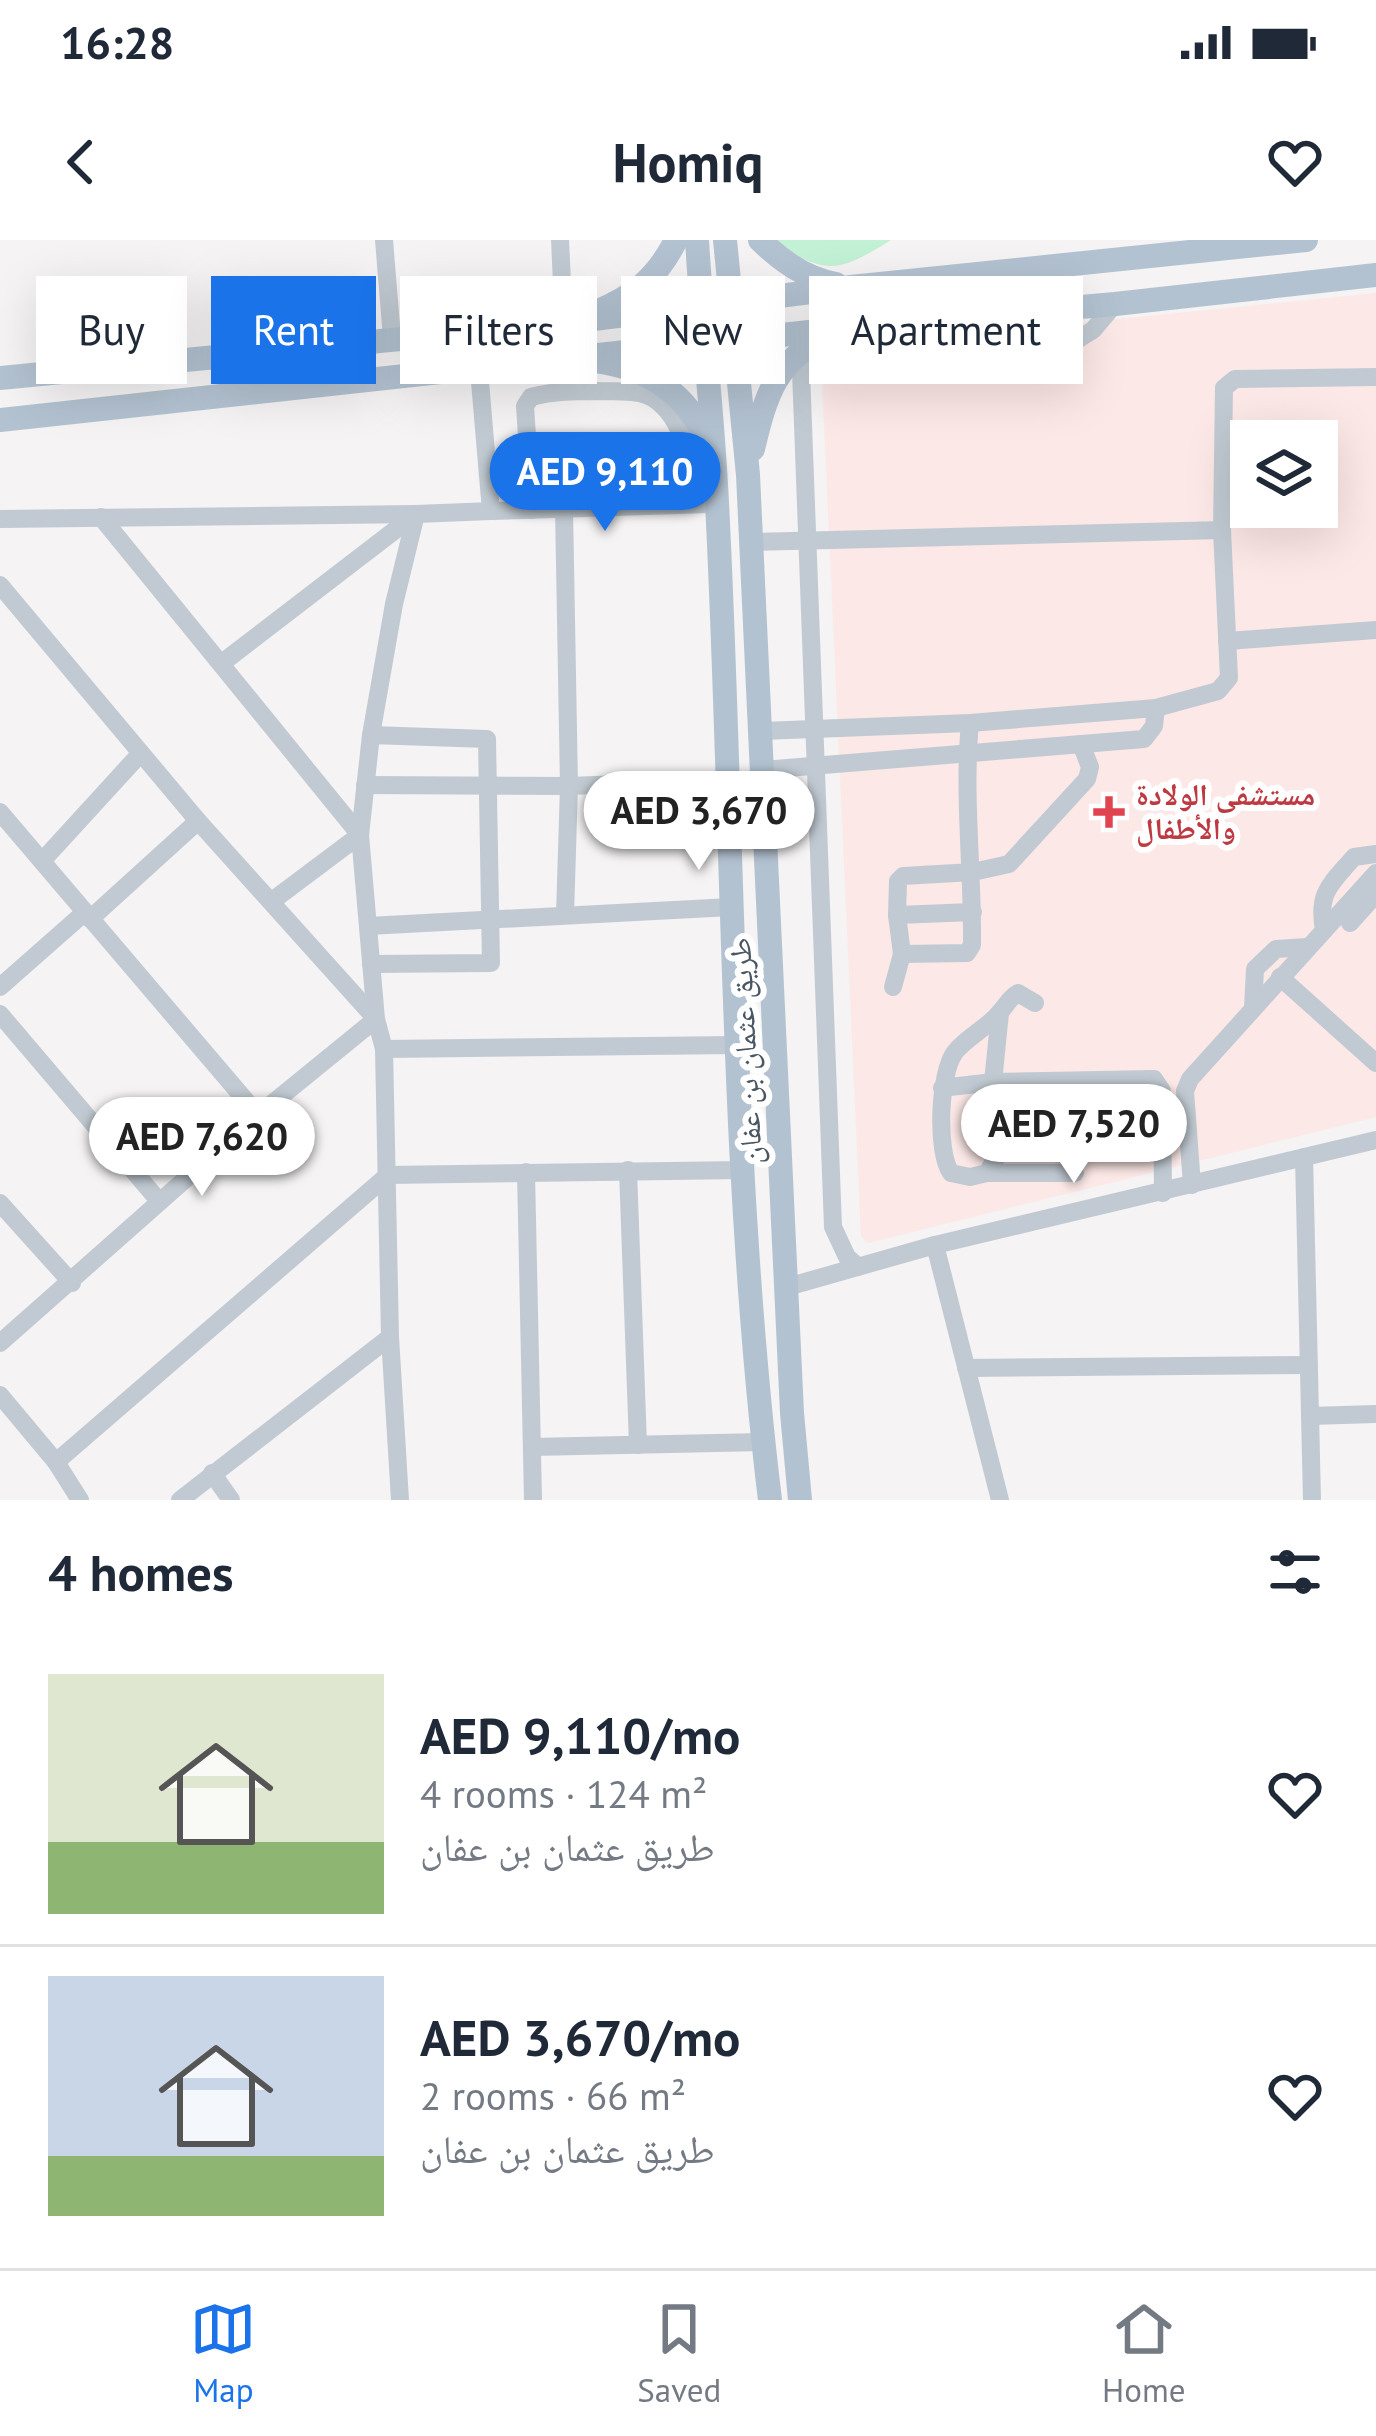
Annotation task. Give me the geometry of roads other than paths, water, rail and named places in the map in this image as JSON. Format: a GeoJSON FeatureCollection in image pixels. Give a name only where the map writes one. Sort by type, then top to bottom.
{"type":"FeatureCollection","features":[{"type":"Feature","properties":{"kind":"main road"},"geometry":{"type":"LineString","coordinates":[[597,311],[637,293],[667,259],[676,240]]}},
{"type":"Feature","properties":{"kind":"main road","name":"طريق عثمان بن عفان"},"geometry":{"type":"LineString","coordinates":[[697,240],[699,276]]}},
{"type":"Feature","properties":{"kind":"main road","name":"طريق عثمان بن عفان"},"geometry":{"type":"LineString","coordinates":[[725,240],[728,276]]}},
{"type":"Feature","properties":{"kind":"main road"},"geometry":{"type":"LineString","coordinates":[[760,240],[811,276]]}},
{"type":"Feature","properties":{"kind":"main road"},"geometry":{"type":"LineString","coordinates":[[928,276],[1114,250],[1306,240]]}},
{"type":"Feature","properties":{"kind":"main road"},"geometry":{"type":"LineString","coordinates":[[1083,307],[1376,275]]}},
{"type":"Feature","properties":{"kind":"main road"},"geometry":{"type":"LineString","coordinates":[[0,379],[400,337]]}},
{"type":"Feature","properties":{"kind":"main road"},"geometry":{"type":"LineString","coordinates":[[748,475],[761,416],[777,375],[809,345]]}},
{"type":"Feature","properties":{"kind":"main road"},"geometry":{"type":"LineString","coordinates":[[597,362],[659,381],[688,404],[714,459]]}},
{"type":"Feature","properties":{"kind":"main road"},"geometry":{"type":"LineString","coordinates":[[0,420],[400,378]]}},
{"type":"Feature","properties":{"kind":"main road","name":"طريق عثمان بن عفان"},"geometry":{"type":"LineString","coordinates":[[708,384],[714,459],[708,504],[736,1045],[770,1500]]}},
{"type":"Feature","properties":{"kind":"main road","name":"طريق عثمان بن عفان"},"geometry":{"type":"LineString","coordinates":[[740,384],[800,1500]]}},
{"type":"Feature","properties":{"kind":"main road"},"geometry":{"type":"LineString","coordinates":[[793,1429],[815,1500]]}},
{"type":"Feature","properties":{"kind":"main road"},"geometry":{"type":"LineString","coordinates":[[759,1500],[764,1445]]}},
{"type":"Feature","properties":{"kind":"street"},"geometry":{"type":"LineString","coordinates":[[383,240],[392,338]]}},
{"type":"Feature","properties":{"kind":"street"},"geometry":{"type":"LineString","coordinates":[[560,240],[562,276]]}},
{"type":"Feature","properties":{"kind":"street"},"geometry":{"type":"LineString","coordinates":[[1083,336],[1114,304]]}},
{"type":"Feature","properties":{"kind":"street"},"geometry":{"type":"LineString","coordinates":[[806,346],[801,371],[806,540],[833,1227],[847,1257],[858,1267]]}},
{"type":"Feature","properties":{"kind":"street"},"geometry":{"type":"LineString","coordinates":[[760,731],[970,723],[1156,708],[1223,688],[1229,678],[1222,530],[1224,388],[1235,379],[1376,377]]}},
{"type":"Feature","properties":{"kind":"street"},"geometry":{"type":"LineString","coordinates":[[480,384],[491,512]]}},
{"type":"Feature","properties":{"kind":"street"},"geometry":{"type":"LineString","coordinates":[[0,519],[416,514],[708,504],[678,429],[662,406],[642,393],[557,391],[531,397],[525,406],[532,510]]}},
{"type":"Feature","properties":{"kind":"street"},"geometry":{"type":"LineString","coordinates":[[564,508],[569,786],[565,915]]}},
{"type":"Feature","properties":{"kind":"street"},"geometry":{"type":"LineString","coordinates":[[222,663],[416,514]]}},
{"type":"Feature","properties":{"kind":"street"},"geometry":{"type":"LineString","coordinates":[[400,1500],[390,1337],[384,1049],[376,1019],[360,835],[371,735],[394,604],[416,514]]}},
{"type":"Feature","properties":{"kind":"street"},"geometry":{"type":"LineString","coordinates":[[101,517],[360,835]]}},
{"type":"Feature","properties":{"kind":"street"},"geometry":{"type":"LineString","coordinates":[[751,542],[1222,530]]}},
{"type":"Feature","properties":{"kind":"street"},"geometry":{"type":"LineString","coordinates":[[0,585],[198,821],[376,1019]]}},
{"type":"Feature","properties":{"kind":"street"},"geometry":{"type":"LineString","coordinates":[[1227,641],[1376,630]]}},
{"type":"Feature","properties":{"kind":"street"},"geometry":{"type":"LineString","coordinates":[[762,770],[1144,739],[1154,725],[1156,708]]}},
{"type":"Feature","properties":{"kind":"street"},"geometry":{"type":"LineString","coordinates":[[902,954],[967,953],[972,945],[970,723]]}},
{"type":"Feature","properties":{"kind":"street"},"geometry":{"type":"LineString","coordinates":[[899,727],[904,758]]}},
{"type":"Feature","properties":{"kind":"street"},"geometry":{"type":"LineString","coordinates":[[371,735],[487,740],[492,919],[491,962],[371,964]]}},
{"type":"Feature","properties":{"kind":"street"},"geometry":{"type":"LineString","coordinates":[[893,987],[902,954],[897,886],[904,876],[1009,865],[1087,779],[1090,766],[1081,744]]}},
{"type":"Feature","properties":{"kind":"street"},"geometry":{"type":"LineString","coordinates":[[44,859],[140,754]]}},
{"type":"Feature","properties":{"kind":"street"},"geometry":{"type":"LineString","coordinates":[[364,784],[569,786],[724,781]]}},
{"type":"Feature","properties":{"kind":"street"},"geometry":{"type":"LineString","coordinates":[[0,812],[258,1114]]}},
{"type":"Feature","properties":{"kind":"street"},"geometry":{"type":"LineString","coordinates":[[0,987],[198,821]]}},
{"type":"Feature","properties":{"kind":"street"},"geometry":{"type":"LineString","coordinates":[[272,901],[360,835]]}},
{"type":"Feature","properties":{"kind":"street"},"geometry":{"type":"LineString","coordinates":[[1324,930],[1319,905],[1326,889],[1354,857],[1376,854]]}},
{"type":"Feature","properties":{"kind":"street"},"geometry":{"type":"LineString","coordinates":[[1192,1185],[1185,1091],[1190,1079],[1376,873]]}},
{"type":"Feature","properties":{"kind":"street"},"geometry":{"type":"LineString","coordinates":[[1350,923],[1376,894]]}},
{"type":"Feature","properties":{"kind":"street"},"geometry":{"type":"LineString","coordinates":[[368,926],[731,907]]}},
{"type":"Feature","properties":{"kind":"street"},"geometry":{"type":"LineString","coordinates":[[896,915],[973,912]]}},
{"type":"Feature","properties":{"kind":"street"},"geometry":{"type":"LineString","coordinates":[[1253,1008],[1255,969],[1276,949],[1307,947]]}},
{"type":"Feature","properties":{"kind":"street"},"geometry":{"type":"LineString","coordinates":[[1280,977],[1376,1063]]}},
{"type":"Feature","properties":{"kind":"street"},"geometry":{"type":"LineString","coordinates":[[1036,1003],[1018,993],[1012,995],[1000,1013],[953,1054],[942,1088],[943,1163],[951,1173],[970,1177],[1075,1173]]}},
{"type":"Feature","properties":{"kind":"street"},"geometry":{"type":"LineString","coordinates":[[987,1173],[996,1158],[993,1082],[1000,1013]]}},
{"type":"Feature","properties":{"kind":"street"},"geometry":{"type":"LineString","coordinates":[[0,1014],[159,1201]]}},
{"type":"Feature","properties":{"kind":"street"},"geometry":{"type":"LineString","coordinates":[[0,1343],[258,1114],[376,1019]]}},
{"type":"Feature","properties":{"kind":"street"},"geometry":{"type":"LineString","coordinates":[[384,1049],[736,1045]]}},
{"type":"Feature","properties":{"kind":"street"},"geometry":{"type":"LineString","coordinates":[[942,1088],[1154,1078],[1162,1091],[1163,1193]]}},
{"type":"Feature","properties":{"kind":"street"},"geometry":{"type":"LineString","coordinates":[[1162,1091],[1185,1091]]}},
{"type":"Feature","properties":{"kind":"street"},"geometry":{"type":"LineString","coordinates":[[787,1287],[934,1245],[1376,1141]]}},
{"type":"Feature","properties":{"kind":"street"},"geometry":{"type":"LineString","coordinates":[[1304,1156],[1312,1500]]}},
{"type":"Feature","properties":{"kind":"street"},"geometry":{"type":"LineString","coordinates":[[56,1462],[388,1175],[743,1170]]}},
{"type":"Feature","properties":{"kind":"street"},"geometry":{"type":"LineString","coordinates":[[628,1171],[638,1445]]}},
{"type":"Feature","properties":{"kind":"street"},"geometry":{"type":"LineString","coordinates":[[526,1172],[533,1500]]}},
{"type":"Feature","properties":{"kind":"street"},"geometry":{"type":"LineString","coordinates":[[0,1203],[72,1283]]}},
{"type":"Feature","properties":{"kind":"street"},"geometry":{"type":"LineString","coordinates":[[934,1245],[1000,1500]]}},
{"type":"Feature","properties":{"kind":"street"},"geometry":{"type":"LineString","coordinates":[[180,1500],[390,1337]]}},
{"type":"Feature","properties":{"kind":"street"},"geometry":{"type":"LineString","coordinates":[[966,1368],[1308,1365]]}},
{"type":"Feature","properties":{"kind":"street"},"geometry":{"type":"LineString","coordinates":[[0,1395],[56,1462],[80,1500]]}},
{"type":"Feature","properties":{"kind":"street"},"geometry":{"type":"LineString","coordinates":[[1310,1416],[1376,1414]]}},
{"type":"Feature","properties":{"kind":"street"},"geometry":{"type":"LineString","coordinates":[[532,1447],[764,1445]]}},
{"type":"Feature","properties":{"kind":"street"},"geometry":{"type":"LineString","coordinates":[[212,1473],[231,1500]]}},
{"type":"Feature","properties":{"kind":"place","name":"مستشفى الولادة والأطفال"},"geometry":{"type":"Point","coordinates":[1109,812]}}]}
